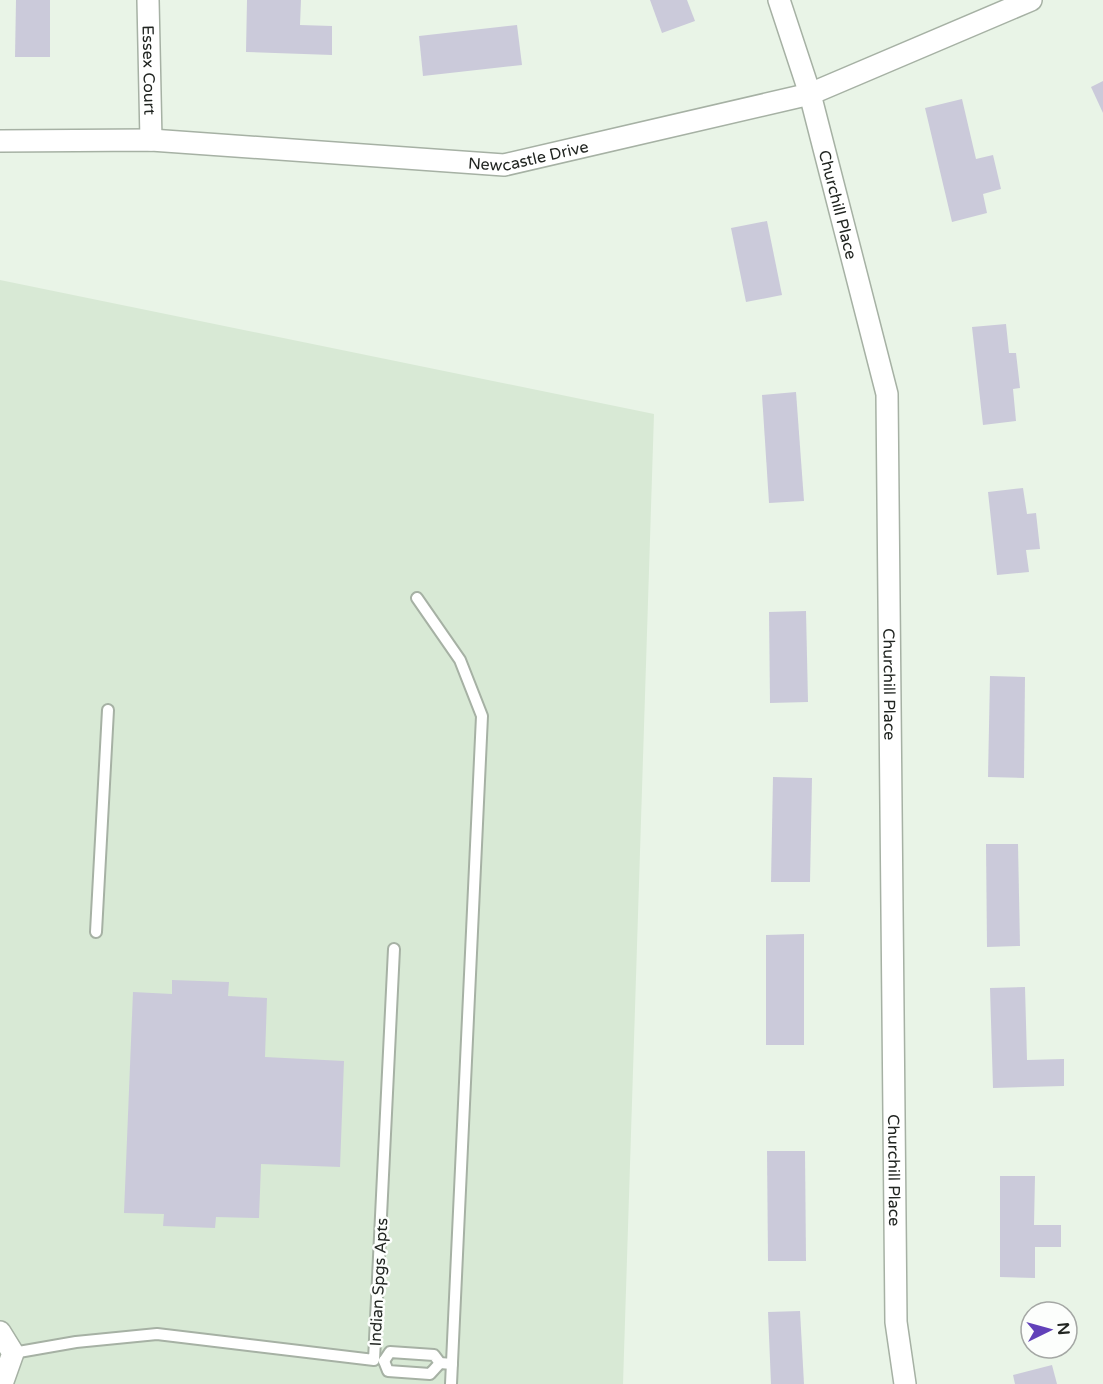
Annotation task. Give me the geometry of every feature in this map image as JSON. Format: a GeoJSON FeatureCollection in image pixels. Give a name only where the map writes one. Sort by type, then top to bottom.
{"type":"FeatureCollection","features":[{"type":"Feature","properties":{"kind":"street","name":"Essex Court"},"geometry":{"type":"LineString","coordinates":[[148,0],[150,140]]}},
{"type":"Feature","properties":{"kind":"street","name":"Churchill Place"},"geometry":{"type":"LineString","coordinates":[[779,0],[810,94],[887,394],[896,1322],[905,1384]]}},
{"type":"Feature","properties":{"kind":"street","name":"Newcastle Drive"},"geometry":{"type":"LineString","coordinates":[[0,141],[150,140],[504,165],[810,94],[1031,0]]}},
{"type":"Feature","properties":{"kind":"street"},"geometry":{"type":"LineString","coordinates":[[0,1332],[13,1353],[2,1384]]}},
{"type":"Feature","properties":{"kind":"lane"},"geometry":{"type":"LineString","coordinates":[[417,598],[460,660],[482,716],[452,1384]]}},
{"type":"Feature","properties":{"kind":"lane"},"geometry":{"type":"LineString","coordinates":[[96,932],[108,710]]}},
{"type":"Feature","properties":{"kind":"lane","name":"Indian Spgs Apts"},"geometry":{"type":"LineString","coordinates":[[13,1353],[76,1342],[157,1334],[379,1361],[394,949]]}},
{"type":"Feature","properties":{"kind":"lane"},"geometry":{"type":"LineString","coordinates":[[440,1363],[430,1374],[388,1371],[379,1361],[390,1352],[434,1355],[440,1363],[452,1364]]}},
{"type":"Feature","properties":{"kind":"shaded area"},"geometry":{"type":"Polygon","coordinates":[[[0,280],[654,414],[623,1384],[0,1384],[0,280]]]}},
{"type":"Feature","properties":{"kind":"building"},"geometry":{"type":"Polygon","coordinates":[[[16,0],[50,0],[50,57],[15,57],[16,0]]]}},
{"type":"Feature","properties":{"kind":"building"},"geometry":{"type":"Polygon","coordinates":[[[247,0],[301,0],[300,25],[332,26],[332,55],[246,52],[247,0]]]}},
{"type":"Feature","properties":{"kind":"building"},"geometry":{"type":"Polygon","coordinates":[[[650,0],[687,0],[695,21],[662,33],[650,0]]]}},
{"type":"Feature","properties":{"kind":"building"},"geometry":{"type":"Polygon","coordinates":[[[517,25],[522,65],[423,76],[419,36],[517,25]]]}},
{"type":"Feature","properties":{"kind":"building"},"geometry":{"type":"Polygon","coordinates":[[[1103,81],[1103,113],[1091,87],[1103,81]]]}},
{"type":"Feature","properties":{"kind":"building"},"geometry":{"type":"Polygon","coordinates":[[[962,99],[976,159],[993,155],[1001,189],[983,194],[987,213],[952,222],[925,108],[962,99]]]}},
{"type":"Feature","properties":{"kind":"building"},"geometry":{"type":"Polygon","coordinates":[[[767,221],[782,295],[746,302],[731,228],[767,221]]]}},
{"type":"Feature","properties":{"kind":"building"},"geometry":{"type":"Polygon","coordinates":[[[1006,324],[1009,353],[1016,353],[1020,388],[1013,389],[1016,421],[983,425],[972,327],[1006,324]]]}},
{"type":"Feature","properties":{"kind":"building"},"geometry":{"type":"Polygon","coordinates":[[[796,392],[804,501],[769,503],[762,395],[796,392]]]}},
{"type":"Feature","properties":{"kind":"building"},"geometry":{"type":"Polygon","coordinates":[[[1023,488],[1027,514],[1036,513],[1040,549],[1026,550],[1029,572],[997,575],[988,492],[1023,488]]]}},
{"type":"Feature","properties":{"kind":"building"},"geometry":{"type":"Polygon","coordinates":[[[806,611],[808,702],[770,703],[769,612],[806,611]]]}},
{"type":"Feature","properties":{"kind":"building"},"geometry":{"type":"Polygon","coordinates":[[[990,676],[1025,677],[1024,778],[988,777],[990,676]]]}},
{"type":"Feature","properties":{"kind":"building"},"geometry":{"type":"Polygon","coordinates":[[[773,777],[812,778],[810,882],[771,882],[773,777]]]}},
{"type":"Feature","properties":{"kind":"building"},"geometry":{"type":"Polygon","coordinates":[[[986,844],[1018,844],[1020,946],[987,947],[986,844]]]}},
{"type":"Feature","properties":{"kind":"building"},"geometry":{"type":"Polygon","coordinates":[[[804,934],[804,1045],[766,1045],[766,935],[804,934]]]}},
{"type":"Feature","properties":{"kind":"building"},"geometry":{"type":"Polygon","coordinates":[[[172,980],[229,982],[228,996],[267,998],[265,1057],[344,1061],[340,1167],[261,1164],[259,1218],[216,1217],[215,1228],[163,1226],[164,1214],[124,1213],[133,992],[172,994],[172,980]]]}},
{"type":"Feature","properties":{"kind":"building"},"geometry":{"type":"Polygon","coordinates":[[[1025,987],[1027,1060],[1064,1059],[1064,1086],[993,1088],[990,988],[1025,987]]]}},
{"type":"Feature","properties":{"kind":"building"},"geometry":{"type":"Polygon","coordinates":[[[767,1151],[805,1151],[806,1261],[768,1261],[767,1151]]]}},
{"type":"Feature","properties":{"kind":"building"},"geometry":{"type":"Polygon","coordinates":[[[1000,1176],[1035,1176],[1034,1225],[1061,1225],[1061,1247],[1035,1247],[1035,1278],[1000,1277],[1000,1176]]]}},
{"type":"Feature","properties":{"kind":"building"},"geometry":{"type":"Polygon","coordinates":[[[800,1311],[804,1384],[771,1384],[768,1312],[800,1311]]]}},
{"type":"Feature","properties":{"kind":"building"},"geometry":{"type":"Polygon","coordinates":[[[1052,1365],[1057,1384],[1015,1384],[1013,1375],[1052,1365]]]}}]}
